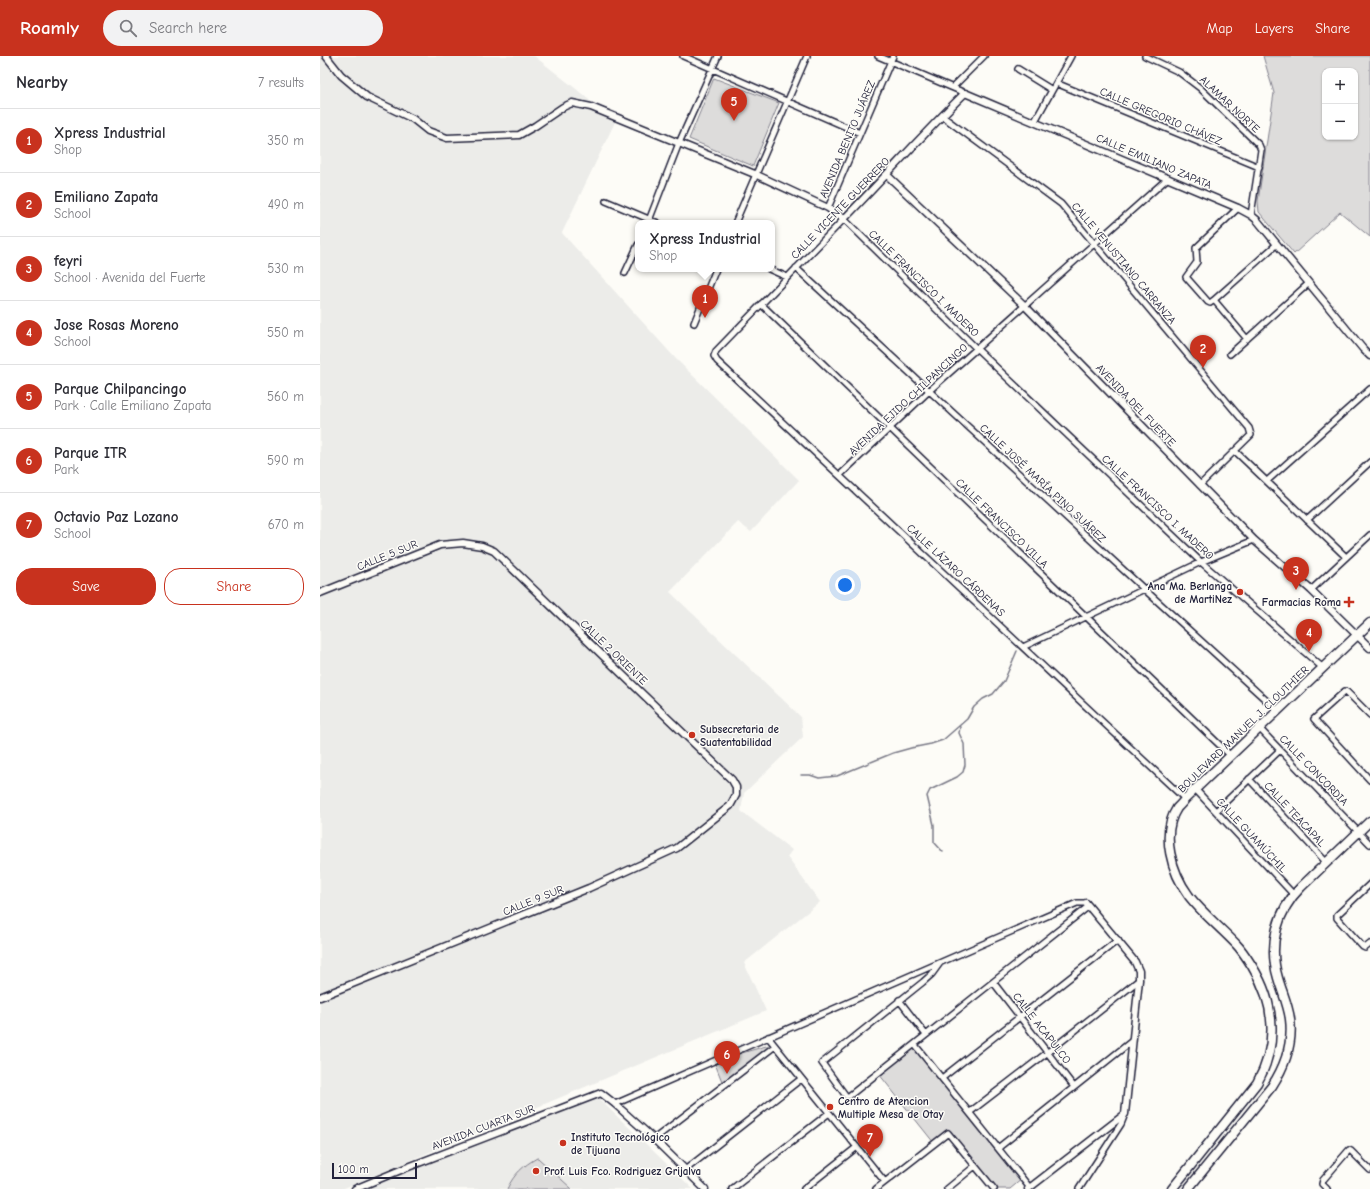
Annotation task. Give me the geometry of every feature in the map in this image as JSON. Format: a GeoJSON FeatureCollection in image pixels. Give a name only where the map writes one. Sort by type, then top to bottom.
{"type":"FeatureCollection","features":[{"type":"Feature","properties":{"kind":"main road","name":"BOULEVARD MANUEL J. CLOUTHIER"},"geometry":{"type":"LineString","coordinates":[[1172,1189],[1257,1083],[1265,1069],[1272,1036],[1270,1011],[1260,979],[1237,945],[1197,905],[1182,884],[1174,868],[1169,845],[1170,828],[1177,808],[1185,799],[1370,623]]}},
{"type":"Feature","properties":{"kind":"main road"},"geometry":{"type":"LineString","coordinates":[[1188,1189],[1269,1090],[1277,1078],[1286,1059],[1290,1046],[1290,1020],[1286,1000],[1275,967],[1274,944],[1279,921],[1286,906],[1294,895],[1370,821]]}},
{"type":"Feature","properties":{"kind":"street","name":"CALLE FRANCISCO I. MADERO"},"geometry":{"type":"LineString","coordinates":[[326,56],[341,75],[367,97],[413,118],[428,131],[447,138],[519,135],[535,126],[563,106],[572,103],[591,107],[679,143],[757,175],[828,208],[844,219],[977,349],[1201,562],[1323,668]]}},
{"type":"Feature","properties":{"kind":"street"},"geometry":{"type":"LineString","coordinates":[[683,56],[860,133]]}},
{"type":"Feature","properties":{"kind":"street"},"geometry":{"type":"LineString","coordinates":[[649,220],[679,143],[718,56]]}},
{"type":"Feature","properties":{"kind":"street"},"geometry":{"type":"LineString","coordinates":[[736,220],[807,56]]}},
{"type":"Feature","properties":{"kind":"street","name":"CALLE EMILIANO ZAPATA"},"geometry":{"type":"LineString","coordinates":[[878,56],[892,59],[953,87],[1238,208],[1251,215],[1370,356]]}},
{"type":"Feature","properties":{"kind":"street"},"geometry":{"type":"LineString","coordinates":[[953,87],[984,56]]}},
{"type":"Feature","properties":{"kind":"street"},"geometry":{"type":"LineString","coordinates":[[1034,121],[1071,56]]}},
{"type":"Feature","properties":{"kind":"street","name":"ALAMAR NORTE"},"geometry":{"type":"LineString","coordinates":[[1145,56],[1179,72],[1200,88],[1259,145],[1261,150],[1259,167]]}},
{"type":"Feature","properties":{"kind":"street","name":"AVENIDA BENITO JUÁREZ"},"geometry":{"type":"LineString","coordinates":[[828,208],[892,59]]}},
{"type":"Feature","properties":{"kind":"street"},"geometry":{"type":"LineString","coordinates":[[1018,69],[1052,90]]}},
{"type":"Feature","properties":{"kind":"street","name":"CALLE GREGORIO CHÁVEZ"},"geometry":{"type":"LineString","coordinates":[[1056,83],[1259,167]]}},
{"type":"Feature","properties":{"kind":"street","name":"CALLE VICENTE GUERRERO"},"geometry":{"type":"LineString","coordinates":[[714,356],[716,351],[760,304],[966,92]]}},
{"type":"Feature","properties":{"kind":"street","name":"CALLE VENUSTIANO CARRANZA"},"geometry":{"type":"LineString","coordinates":[[942,116],[1061,204],[1249,428],[1251,434],[1235,451]]}},
{"type":"Feature","properties":{"kind":"street"},"geometry":{"type":"LineString","coordinates":[[1251,215],[1259,167]]}},
{"type":"Feature","properties":{"kind":"street","name":"AVENIDA DEL FUERTE"},"geometry":{"type":"LineString","coordinates":[[887,175],[1025,306],[1254,540],[1312,590],[1370,648]]}},
{"type":"Feature","properties":{"kind":"street","name":"AVENIDA EJIDO CHILPANCINGO"},"geometry":{"type":"LineString","coordinates":[[840,475],[929,391],[1168,178]]}},
{"type":"Feature","properties":{"kind":"street"},"geometry":{"type":"LineString","coordinates":[[606,201],[647,220]]}},
{"type":"Feature","properties":{"kind":"street"},"geometry":{"type":"LineString","coordinates":[[1238,208],[1196,248],[1197,262],[1186,277],[1208,302],[1210,303],[1214,300],[1277,244]]}},
{"type":"Feature","properties":{"kind":"street"},"geometry":{"type":"LineString","coordinates":[[625,273],[635,251]]}},
{"type":"Feature","properties":{"kind":"street","name":"CALLE JOSÉ MARÍA PINO SUÁREZ"},"geometry":{"type":"LineString","coordinates":[[796,268],[1278,711]]}},
{"type":"Feature","properties":{"kind":"street"},"geometry":{"type":"LineString","coordinates":[[694,323],[715,272]]}},
{"type":"Feature","properties":{"kind":"street"},"geometry":{"type":"LineString","coordinates":[[775,272],[787,277]]}},
{"type":"Feature","properties":{"kind":"street"},"geometry":{"type":"LineString","coordinates":[[1230,354],[1308,284]]}},
{"type":"Feature","properties":{"kind":"street"},"geometry":{"type":"LineString","coordinates":[[1214,300],[1247,339]]}},
{"type":"Feature","properties":{"kind":"street","name":"CALLE FRANCISCO VILLA"},"geometry":{"type":"LineString","coordinates":[[760,304],[1230,756]]}},
{"type":"Feature","properties":{"kind":"street","name":"CALLE LÁZARO CÁRDENAS"},"geometry":{"type":"LineString","coordinates":[[714,356],[717,361],[1185,799]]}},
{"type":"Feature","properties":{"kind":"street"},"geometry":{"type":"LineString","coordinates":[[1267,481],[1370,389]]}},
{"type":"Feature","properties":{"kind":"street"},"geometry":{"type":"LineString","coordinates":[[1200,485],[1235,451],[1346,557]]}},
{"type":"Feature","properties":{"kind":"street"},"geometry":{"type":"LineString","coordinates":[[1307,520],[1370,462]]}},
{"type":"Feature","properties":{"kind":"street"},"geometry":{"type":"LineString","coordinates":[[1312,590],[1370,534]]}},
{"type":"Feature","properties":{"kind":"street"},"geometry":{"type":"LineString","coordinates":[[1023,647],[1201,562],[1254,540]]}},
{"type":"Feature","properties":{"kind":"street","name":"CALLE 5 SUR"},"geometry":{"type":"LineString","coordinates":[[320,592],[440,545],[463,543]]}},
{"type":"Feature","properties":{"kind":"street","name":"CALLE 2 ORIENTE"},"geometry":{"type":"LineString","coordinates":[[463,543],[482,546],[494,550],[732,780],[736,787],[736,795]]}},
{"type":"Feature","properties":{"kind":"street"},"geometry":{"type":"LineString","coordinates":[[1370,715],[1348,692],[1345,691],[1314,719],[1370,780]]}},
{"type":"Feature","properties":{"kind":"street","name":"CALLE CONCORDIA"},"geometry":{"type":"LineString","coordinates":[[1259,728],[1370,844]]}},
{"type":"Feature","properties":{"kind":"street"},"geometry":{"type":"LineString","coordinates":[[1216,811],[1280,750]]}},
{"type":"Feature","properties":{"kind":"street","name":"CALLE TEACAPAL"},"geometry":{"type":"LineString","coordinates":[[1249,779],[1327,862]]}},
{"type":"Feature","properties":{"kind":"street","name":"CALLE GUAMÚCHIL"},"geometry":{"type":"LineString","coordinates":[[1195,789],[1294,895]]}},
{"type":"Feature","properties":{"kind":"street","name":"CALLE 9 SUR"},"geometry":{"type":"LineString","coordinates":[[320,997],[589,888],[665,854],[677,848],[730,806],[736,795]]}},
{"type":"Feature","properties":{"kind":"street"},"geometry":{"type":"LineString","coordinates":[[1370,884],[1337,915],[1336,918],[1365,948],[1370,944]]}},
{"type":"Feature","properties":{"kind":"street"},"geometry":{"type":"LineString","coordinates":[[705,1189],[654,1139],[615,1104],[1077,903],[1088,905],[1118,940],[1137,966],[1139,980],[1125,1114],[1122,1124],[1079,1189]]}},
{"type":"Feature","properties":{"kind":"street"},"geometry":{"type":"LineString","coordinates":[[941,962],[928,978],[899,1000],[822,1065],[846,1096],[849,1096],[915,1045],[1088,905]]}},
{"type":"Feature","properties":{"kind":"street"},"geometry":{"type":"LineString","coordinates":[[942,1078],[1118,940]]}},
{"type":"Feature","properties":{"kind":"street"},"geometry":{"type":"LineString","coordinates":[[970,1112],[1139,980]]}},
{"type":"Feature","properties":{"kind":"street","name":"CALLE ACAPULCO"},"geometry":{"type":"LineString","coordinates":[[993,982],[1074,1087]]}},
{"type":"Feature","properties":{"kind":"street"},"geometry":{"type":"LineString","coordinates":[[899,1000],[926,1035]]}},
{"type":"Feature","properties":{"kind":"street"},"geometry":{"type":"LineString","coordinates":[[768,1037],[885,1182]]}},
{"type":"Feature","properties":{"kind":"street"},"geometry":{"type":"LineString","coordinates":[[998,1148],[1132,1041]]}},
{"type":"Feature","properties":{"kind":"street"},"geometry":{"type":"LineString","coordinates":[[915,1045],[970,1112],[1029,1188],[1125,1114]]}},
{"type":"Feature","properties":{"kind":"street"},"geometry":{"type":"LineString","coordinates":[[654,1139],[774,1046]]}},
{"type":"Feature","properties":{"kind":"street"},"geometry":{"type":"LineString","coordinates":[[685,1170],[801,1079]]}},
{"type":"Feature","properties":{"kind":"street","name":"AVENIDA CUARTA SUR"},"geometry":{"type":"LineString","coordinates":[[355,1189],[598,1093],[604,1094],[615,1104]]}},
{"type":"Feature","properties":{"kind":"street"},"geometry":{"type":"LineString","coordinates":[[732,1189],[829,1113]]}},
{"type":"Feature","properties":{"kind":"street"},"geometry":{"type":"LineString","coordinates":[[876,1189],[948,1133],[994,1189]]}},
{"type":"Feature","properties":{"kind":"street"},"geometry":{"type":"LineString","coordinates":[[804,1189],[857,1147]]}},
{"type":"Feature","properties":{"kind":"street"},"geometry":{"type":"LineString","coordinates":[[1327,1189],[1322,1182],[1348,1150],[1351,1151],[1370,1170]]}},
{"type":"Feature","properties":{"kind":"street"},"geometry":{"type":"LineString","coordinates":[[947,1189],[976,1166]]}},
{"type":"Feature","properties":{"kind":"shaded area"},"geometry":{"type":"Polygon","coordinates":[[[320,56],[534,56],[615,122],[562,233],[676,359],[799,480],[751,532],[738,522],[670,592],[801,717],[803,737],[744,793],[741,811],[792,850],[787,857],[820,902],[744,963],[766,1011],[342,1189],[320,1189],[320,56]]]}},
{"type":"Feature","properties":{"kind":"shaded area"},"geometry":{"type":"Polygon","coordinates":[[[1263,56],[1370,56],[1370,237],[1340,212],[1294,254],[1259,212],[1258,201],[1274,93],[1263,56]]]}},
{"type":"Feature","properties":{"kind":"shaded area"},"geometry":{"type":"Polygon","coordinates":[[[714,78],[779,103],[753,166],[689,139],[714,78]]]}},
{"type":"Feature","properties":{"kind":"shaded area"},"geometry":{"type":"Polygon","coordinates":[[[773,1044],[723,1084],[714,1061],[773,1044]]]}},
{"type":"Feature","properties":{"kind":"shaded area"},"geometry":{"type":"Polygon","coordinates":[[[915,1045],[1022,1179],[1010,1189],[994,1189],[949,1131],[934,1143],[879,1074],[915,1045]]]}},
{"type":"Feature","properties":{"kind":"shaded area","name":"Instituto Tecnológico de Tijuana"},"geometry":{"type":"Polygon","coordinates":[[[597,1097],[693,1189],[366,1189],[597,1097]]]}},
{"type":"Feature","properties":{"kind":"shaded area","name":"Prof. Luis Fco. Rodriguez Grijalva"},"geometry":{"type":"Polygon","coordinates":[[[537,1158],[572,1189],[507,1189],[519,1171],[537,1158]]]}},
{"type":"Feature","properties":{"kind":"waterway"},"geometry":{"type":"LineString","coordinates":[[801,775],[810,775],[819,778],[837,776],[893,753],[943,740],[967,719],[974,707],[983,699],[993,694],[1004,681],[1017,651]]}},
{"type":"Feature","properties":{"kind":"waterway"},"geometry":{"type":"LineString","coordinates":[[943,852],[934,842],[934,825],[927,796],[930,790],[957,777],[963,772],[965,765],[964,744],[959,733],[960,727]]}},
{"type":"Feature","properties":{"kind":"place","name":"Parque Chilpancingo"},"geometry":{"type":"Point","coordinates":[734,121]}},
{"type":"Feature","properties":{"kind":"place","name":"Xpress Industrial"},"geometry":{"type":"Point","coordinates":[705,318]}},
{"type":"Feature","properties":{"kind":"place","name":"Emiliano Zapata"},"geometry":{"type":"Point","coordinates":[1203,368]}},
{"type":"Feature","properties":{"kind":"place","name":"feyri"},"geometry":{"type":"Point","coordinates":[1296,590]}},
{"type":"Feature","properties":{"kind":"place","name":"Ana Ma. Berlanga de MartiNez"},"geometry":{"type":"Point","coordinates":[1240,592]}},
{"type":"Feature","properties":{"kind":"place","name":"Farmacias Roma"},"geometry":{"type":"Point","coordinates":[1349,602]}},
{"type":"Feature","properties":{"kind":"place","name":"Jose Rosas Moreno"},"geometry":{"type":"Point","coordinates":[1309,652]}},
{"type":"Feature","properties":{"kind":"place","name":"Subsecretaria de Suatentabilidad"},"geometry":{"type":"Point","coordinates":[692,735]}},
{"type":"Feature","properties":{"kind":"place","name":"Parque ITR"},"geometry":{"type":"Point","coordinates":[727,1074]}},
{"type":"Feature","properties":{"kind":"place","name":"Centro de Atencion Multiple Mesa de Otay"},"geometry":{"type":"Point","coordinates":[830,1107]}},
{"type":"Feature","properties":{"kind":"place","name":"Instituto Tecnológico de Tijuana"},"geometry":{"type":"Point","coordinates":[563,1143]}},
{"type":"Feature","properties":{"kind":"place","name":"Octavio Paz Lozano"},"geometry":{"type":"Point","coordinates":[870,1157]}},
{"type":"Feature","properties":{"kind":"place","name":"Prof. Luis Fco. Rodriguez Grijalva"},"geometry":{"type":"Point","coordinates":[536,1171]}}]}
